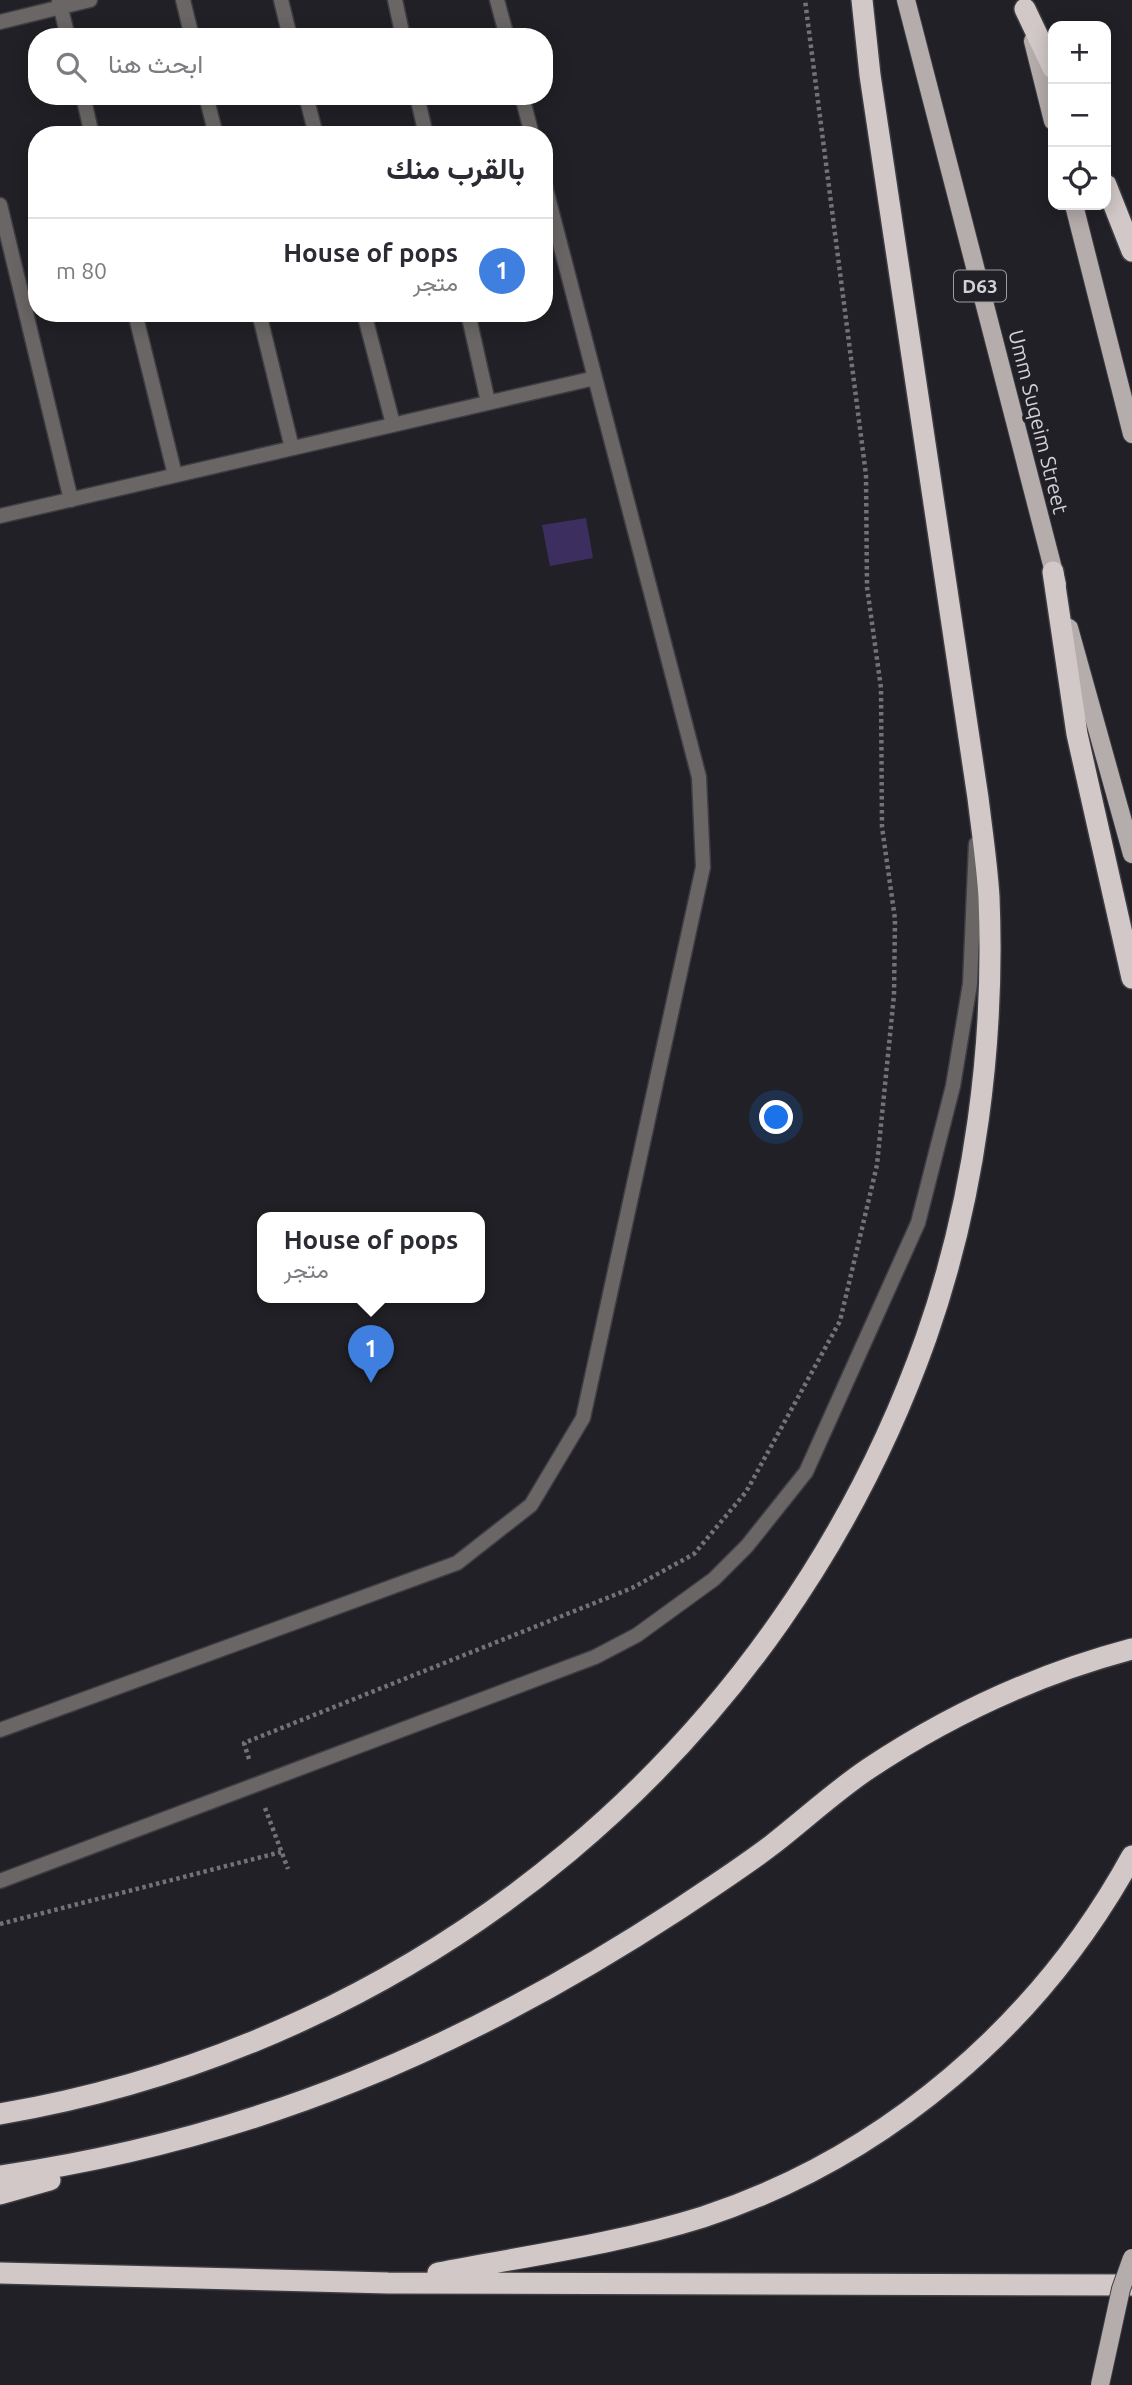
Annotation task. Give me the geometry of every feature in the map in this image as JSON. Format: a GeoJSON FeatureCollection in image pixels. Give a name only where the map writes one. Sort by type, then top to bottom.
{"type":"FeatureCollection","features":[{"type":"Feature","properties":{"kind":"highway"},"geometry":{"type":"LineString","coordinates":[[0,2114],[117,2090],[190,2067],[261,2040],[398,1973],[463,1933],[584,1840],[684,1743],[741,1675],[787,1614],[864,1483],[897,1413],[927,1335],[951,1254],[972,1147],[989,992],[989,895],[978,798],[872,89],[862,0]]}},
{"type":"Feature","properties":{"kind":"highway"},"geometry":{"type":"LineString","coordinates":[[1024,4],[1048,57]]}},
{"type":"Feature","properties":{"kind":"highway"},"geometry":{"type":"LineString","coordinates":[[1111,198],[1132,251]]}},
{"type":"Feature","properties":{"kind":"highway"},"geometry":{"type":"LineString","coordinates":[[1053,572],[1077,734],[1132,978]]}},
{"type":"Feature","properties":{"kind":"highway"},"geometry":{"type":"LineString","coordinates":[[0,2194],[125,2154],[193,2137],[352,2084],[455,2039],[577,1972],[725,1878],[865,1772],[909,1743],[1002,1695],[1051,1674],[1132,1648]]}},
{"type":"Feature","properties":{"kind":"highway"},"geometry":{"type":"LineString","coordinates":[[388,2283],[647,2233],[704,2216],[759,2195],[823,2164],[914,2108],[960,2071],[1003,2030],[1080,1940],[1132,1856]]}},
{"type":"Feature","properties":{"kind":"highway"},"geometry":{"type":"LineString","coordinates":[[0,2176],[125,2154]]}},
{"type":"Feature","properties":{"kind":"highway"},"geometry":{"type":"LineString","coordinates":[[0,2273],[388,2283],[1132,2285]]}},
{"type":"Feature","properties":{"kind":"main road","name":"Umm Suqeim Street"},"geometry":{"type":"LineString","coordinates":[[906,0],[1053,572],[1132,854]]}},
{"type":"Feature","properties":{"kind":"main road"},"geometry":{"type":"LineString","coordinates":[[1024,4],[1048,101]]}},
{"type":"Feature","properties":{"kind":"main road"},"geometry":{"type":"LineString","coordinates":[[1075,210],[1132,434]]}},
{"type":"Feature","properties":{"kind":"main road"},"geometry":{"type":"LineString","coordinates":[[1100,2385],[1121,2289],[1132,2258]]}},
{"type":"Feature","properties":{"kind":"lane"},"geometry":{"type":"LineString","coordinates":[[0,22],[60,4],[90,0]]}},
{"type":"Feature","properties":{"kind":"lane"},"geometry":{"type":"LineString","coordinates":[[183,0],[190,28]]}},
{"type":"Feature","properties":{"kind":"lane"},"geometry":{"type":"LineString","coordinates":[[281,0],[288,28]]}},
{"type":"Feature","properties":{"kind":"lane"},"geometry":{"type":"LineString","coordinates":[[395,0],[401,28]]}},
{"type":"Feature","properties":{"kind":"lane"},"geometry":{"type":"LineString","coordinates":[[497,0],[505,28]]}},
{"type":"Feature","properties":{"kind":"lane"},"geometry":{"type":"LineString","coordinates":[[60,4],[66,28]]}},
{"type":"Feature","properties":{"kind":"lane"},"geometry":{"type":"LineString","coordinates":[[85,105],[90,126]]}},
{"type":"Feature","properties":{"kind":"lane"},"geometry":{"type":"LineString","coordinates":[[208,105],[214,126]]}},
{"type":"Feature","properties":{"kind":"lane"},"geometry":{"type":"LineString","coordinates":[[308,105],[314,126]]}},
{"type":"Feature","properties":{"kind":"lane"},"geometry":{"type":"LineString","coordinates":[[419,105],[424,126]]}},
{"type":"Feature","properties":{"kind":"lane"},"geometry":{"type":"LineString","coordinates":[[524,105],[530,126]]}},
{"type":"Feature","properties":{"kind":"lane"},"geometry":{"type":"LineString","coordinates":[[0,205],[28,321]]}},
{"type":"Feature","properties":{"kind":"lane"},"geometry":{"type":"LineString","coordinates":[[0,1730],[457,1563],[531,1505],[583,1418],[703,867],[699,777],[553,216]]}},
{"type":"Feature","properties":{"kind":"lane"},"geometry":{"type":"LineString","coordinates":[[28,322],[71,500]]}},
{"type":"Feature","properties":{"kind":"lane"},"geometry":{"type":"LineString","coordinates":[[137,322],[175,475]]}},
{"type":"Feature","properties":{"kind":"lane"},"geometry":{"type":"LineString","coordinates":[[261,322],[292,448]]}},
{"type":"Feature","properties":{"kind":"lane"},"geometry":{"type":"LineString","coordinates":[[365,322],[393,424]]}},
{"type":"Feature","properties":{"kind":"lane"},"geometry":{"type":"LineString","coordinates":[[470,322],[488,402]]}},
{"type":"Feature","properties":{"kind":"lane"},"geometry":{"type":"LineString","coordinates":[[0,516],[595,377]]}},
{"type":"Feature","properties":{"kind":"lane"},"geometry":{"type":"LineString","coordinates":[[0,1881],[595,1657],[637,1635],[714,1579],[778,1510],[806,1472],[918,1223],[953,1086],[970,984],[978,798]]}},
{"type":"Feature","properties":{"kind":"path"},"geometry":{"type":"LineString","coordinates":[[288,1869],[244,1743],[632,1588],[694,1554],[746,1492],[840,1321],[877,1165],[894,995],[895,919],[882,827],[881,688],[867,587],[866,475],[805,0]]}},
{"type":"Feature","properties":{"kind":"path"},"geometry":{"type":"LineString","coordinates":[[1,1924],[281,1852]]}},
{"type":"Feature","properties":{"kind":"building"},"geometry":{"type":"Polygon","coordinates":[[[586,518],[593,558],[550,566],[542,525],[586,518]]]}},
{"type":"Feature","properties":{"kind":"place","name":"House of pops"},"geometry":{"type":"Point","coordinates":[371,1383]}}]}
